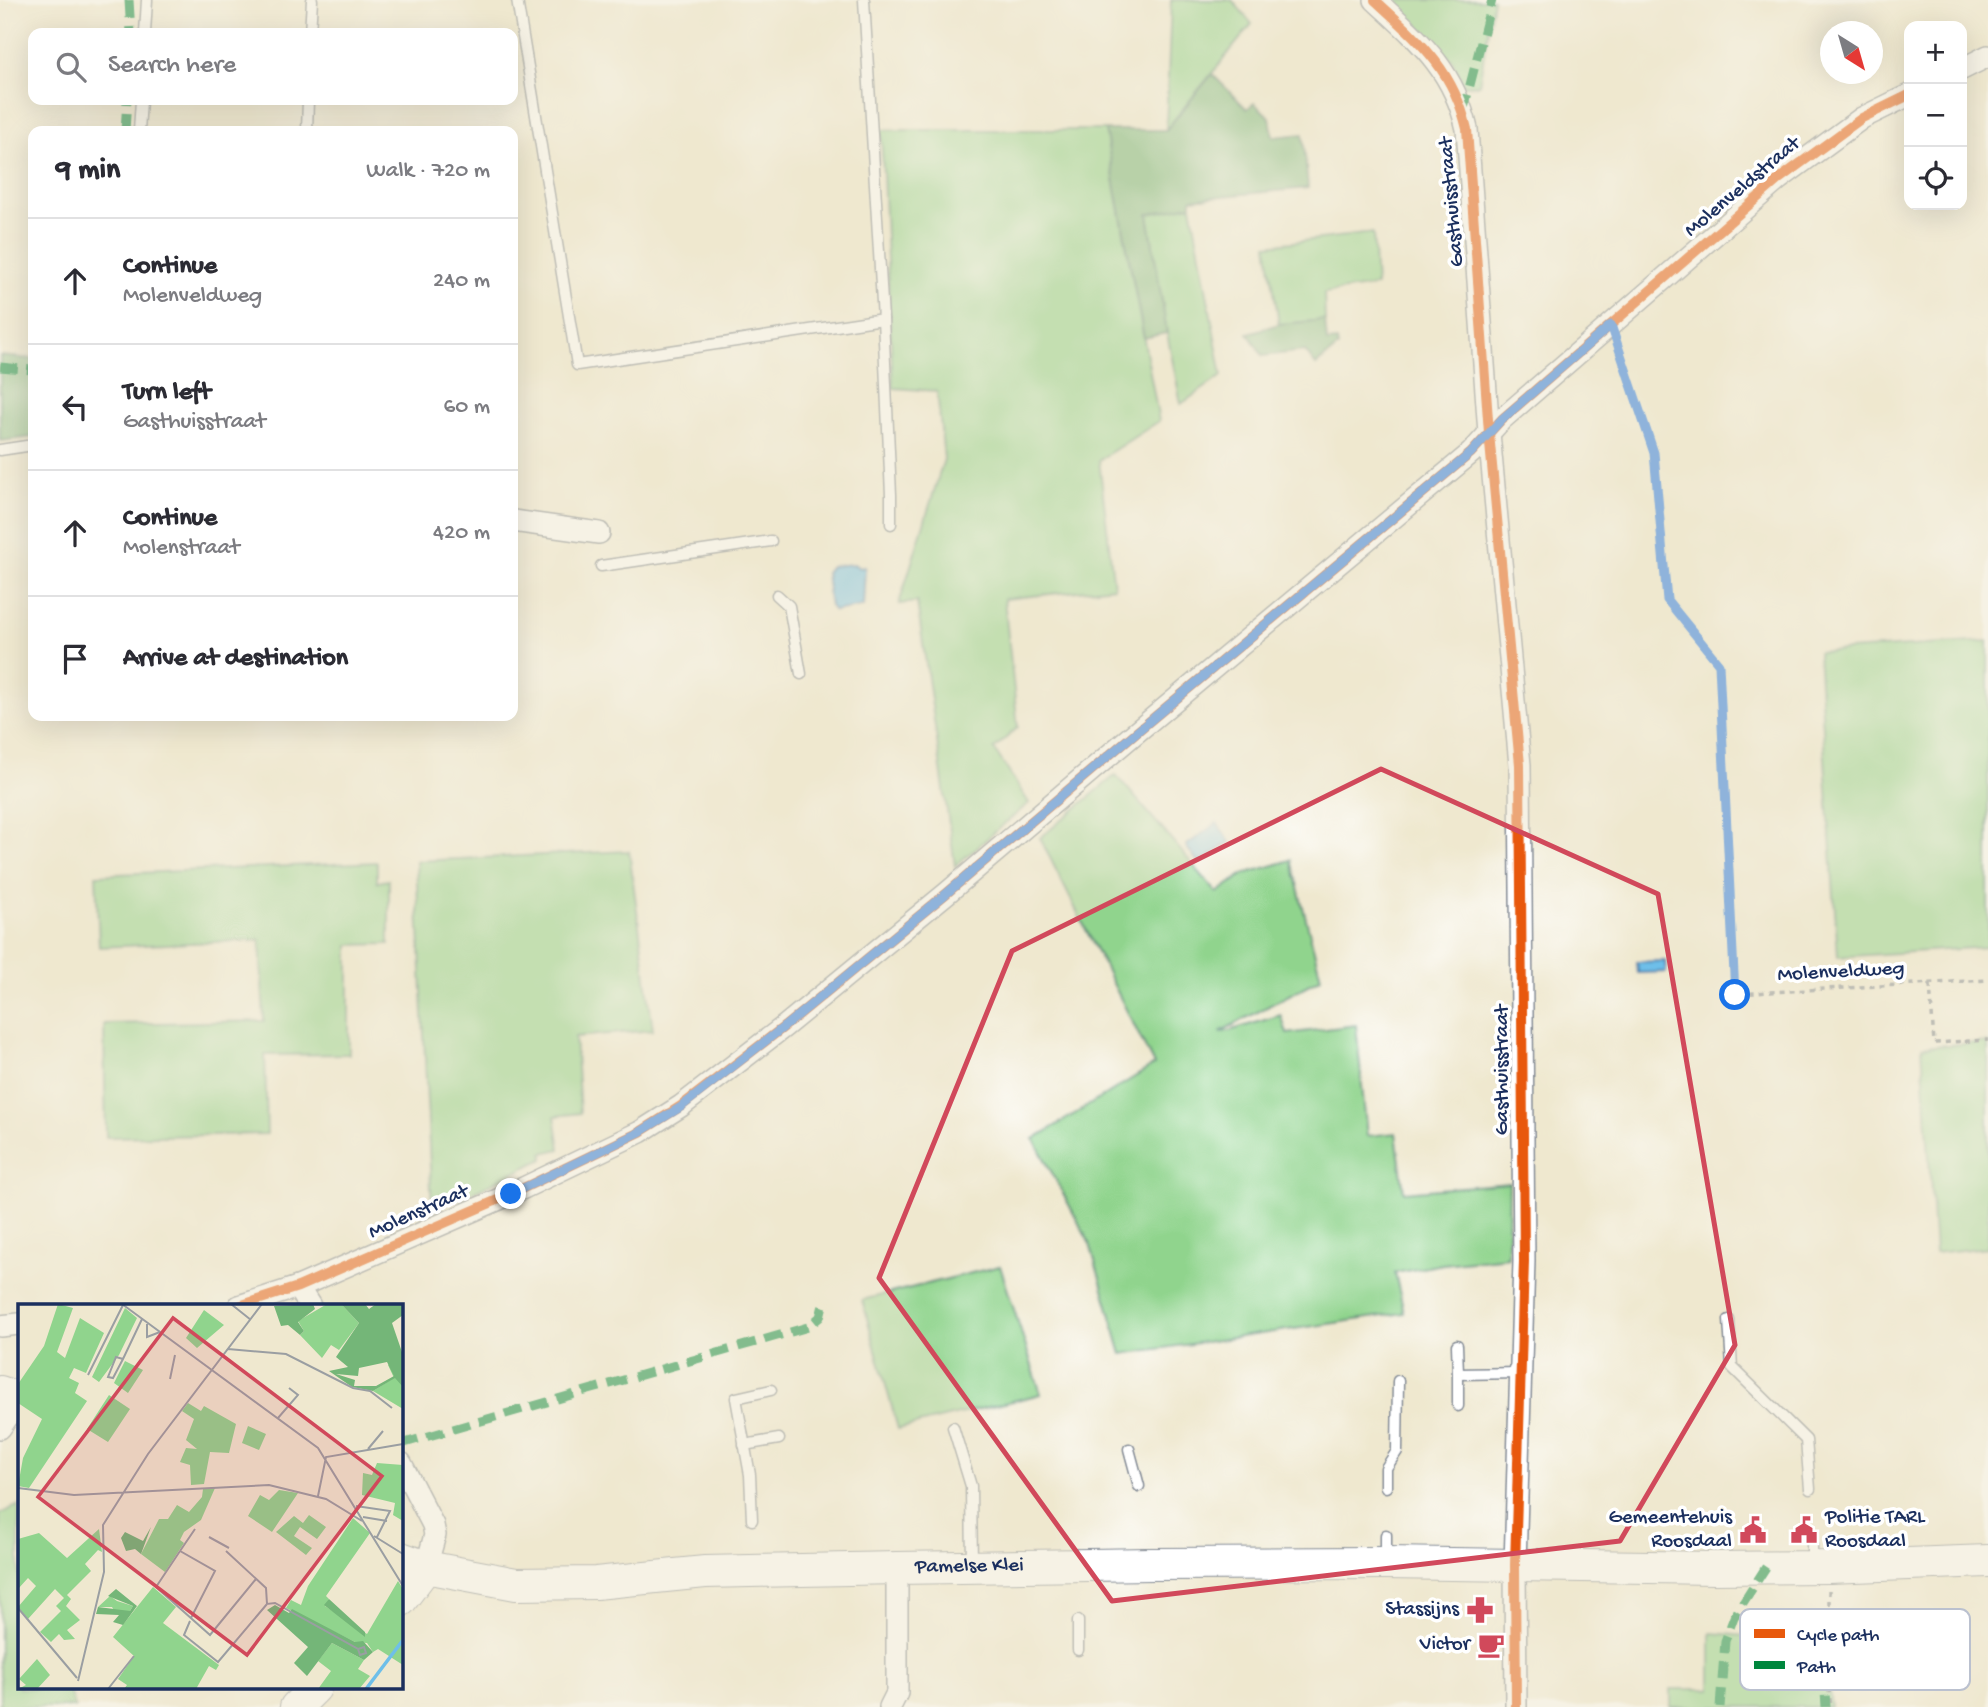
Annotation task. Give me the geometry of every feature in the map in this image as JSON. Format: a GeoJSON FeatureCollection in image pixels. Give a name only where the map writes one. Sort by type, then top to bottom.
{"type":"FeatureCollection","features":[{"type":"Feature","properties":{"kind":"main road"},"geometry":{"type":"LineString","coordinates":[[0,1392],[18,1399]]}},
{"type":"Feature","properties":{"kind":"main road","name":"Pamelse Klei"},"geometry":{"type":"LineString","coordinates":[[413,1562],[516,1584],[596,1583],[755,1564],[897,1568],[1152,1564],[1386,1549],[1515,1565],[1817,1560],[1988,1561]]}},
{"type":"Feature","properties":{"kind":"main road"},"geometry":{"type":"LineString","coordinates":[[402,1597],[413,1562]]}},
{"type":"Feature","properties":{"kind":"main road"},"geometry":{"type":"LineString","coordinates":[[296,1707],[313,1690]]}},
{"type":"Feature","properties":{"kind":"street","name":"Gasthuisstraat"},"geometry":{"type":"LineString","coordinates":[[1375,0],[1440,65],[1455,90],[1467,129],[1489,433],[1520,765],[1524,1261],[1515,1565],[1516,1707]]}},
{"type":"Feature","properties":{"kind":"street"},"geometry":{"type":"LineString","coordinates":[[1967,66],[1988,56]]}},
{"type":"Feature","properties":{"kind":"street","name":"Molenveldstraat"},"geometry":{"type":"LineString","coordinates":[[1611,325],[1779,179],[1862,118],[1904,97]]}},
{"type":"Feature","properties":{"kind":"street"},"geometry":{"type":"LineString","coordinates":[[1489,433],[1611,325]]}},
{"type":"Feature","properties":{"kind":"street","name":"Molenstraat"},"geometry":{"type":"LineString","coordinates":[[245,1304],[298,1287],[511,1194],[640,1132],[681,1107],[947,893],[1461,462],[1489,433]]}},
{"type":"Feature","properties":{"kind":"street"},"geometry":{"type":"LineString","coordinates":[[518,522],[598,533]]}},
{"type":"Feature","properties":{"kind":"street"},"geometry":{"type":"LineString","coordinates":[[298,1287],[309,1304]]}},
{"type":"Feature","properties":{"kind":"street"},"geometry":{"type":"LineString","coordinates":[[0,1325],[18,1324]]}},
{"type":"Feature","properties":{"kind":"street"},"geometry":{"type":"LineString","coordinates":[[0,1429],[18,1401]]}},
{"type":"Feature","properties":{"kind":"street"},"geometry":{"type":"LineString","coordinates":[[402,1464],[433,1525],[435,1535],[413,1562]]}},
{"type":"Feature","properties":{"kind":"street"},"geometry":{"type":"LineString","coordinates":[[890,1707],[897,1693],[897,1568]]}},
{"type":"Feature","properties":{"kind":"lane"},"geometry":{"type":"LineString","coordinates":[[145,28],[147,0]]}},
{"type":"Feature","properties":{"kind":"lane"},"geometry":{"type":"LineString","coordinates":[[310,28],[312,0]]}},
{"type":"Feature","properties":{"kind":"lane"},"geometry":{"type":"LineString","coordinates":[[517,0],[577,365],[883,319]]}},
{"type":"Feature","properties":{"kind":"lane"},"geometry":{"type":"LineString","coordinates":[[864,0],[883,319],[891,524]]}},
{"type":"Feature","properties":{"kind":"lane"},"geometry":{"type":"LineString","coordinates":[[139,126],[141,105]]}},
{"type":"Feature","properties":{"kind":"lane"},"geometry":{"type":"LineString","coordinates":[[307,126],[308,105]]}},
{"type":"Feature","properties":{"kind":"lane"},"geometry":{"type":"LineString","coordinates":[[0,450],[28,446]]}},
{"type":"Feature","properties":{"kind":"lane"},"geometry":{"type":"LineString","coordinates":[[601,566],[771,541]]}},
{"type":"Feature","properties":{"kind":"lane"},"geometry":{"type":"LineString","coordinates":[[777,595],[789,606],[801,674]]}},
{"type":"Feature","properties":{"kind":"lane"},"geometry":{"type":"LineString","coordinates":[[1729,1320],[1732,1367],[1806,1440],[1810,1489]]}},
{"type":"Feature","properties":{"kind":"lane"},"geometry":{"type":"LineString","coordinates":[[1457,1345],[1458,1406]]}},
{"type":"Feature","properties":{"kind":"lane"},"geometry":{"type":"LineString","coordinates":[[1458,1374],[1521,1373]]}},
{"type":"Feature","properties":{"kind":"lane"},"geometry":{"type":"LineString","coordinates":[[1386,1487],[1386,1468],[1397,1451],[1398,1381]]}},
{"type":"Feature","properties":{"kind":"lane"},"geometry":{"type":"LineString","coordinates":[[752,1520],[750,1475],[736,1398],[771,1391]]}},
{"type":"Feature","properties":{"kind":"lane"},"geometry":{"type":"LineString","coordinates":[[953,1427],[971,1486],[972,1567]]}},
{"type":"Feature","properties":{"kind":"lane"},"geometry":{"type":"LineString","coordinates":[[744,1445],[779,1439]]}},
{"type":"Feature","properties":{"kind":"lane"},"geometry":{"type":"LineString","coordinates":[[1129,1449],[1139,1486]]}},
{"type":"Feature","properties":{"kind":"lane"},"geometry":{"type":"LineString","coordinates":[[1078,1621],[1079,1650]]}},
{"type":"Feature","properties":{"kind":"path"},"geometry":{"type":"LineString","coordinates":[[1988,980],[1930,984],[1934,1043],[1988,1040]]}},
{"type":"Feature","properties":{"kind":"path"},"geometry":{"type":"LineString","coordinates":[[1817,1560],[1825,1609]]}},
{"type":"Feature","properties":{"kind":"highlighted area"},"geometry":{"type":"Polygon","coordinates":[[[1381,769],[1658,894],[1735,1345],[1620,1541],[1112,1601],[879,1278],[1012,951],[1381,769]]]}},
{"type":"Feature","properties":{"kind":"green space"},"geometry":{"type":"Polygon","coordinates":[[[1171,0],[1232,0],[1252,24],[1166,130],[1171,0]]]}},
{"type":"Feature","properties":{"kind":"green space"},"geometry":{"type":"Polygon","coordinates":[[[1392,0],[1493,0],[1479,85],[1464,86],[1452,60],[1392,0]]]}},
{"type":"Feature","properties":{"kind":"green space"},"geometry":{"type":"Polygon","coordinates":[[[1212,74],[1247,109],[1254,103],[1270,117],[1273,137],[1303,134],[1308,188],[1191,199],[1191,205],[1148,214],[1167,333],[1144,338],[1105,130],[1166,130],[1212,74]]]}},
{"type":"Feature","properties":{"kind":"green space"},"geometry":{"type":"Polygon","coordinates":[[[881,130],[1105,130],[1159,421],[1099,460],[1114,587],[1004,599],[1018,727],[994,749],[1029,803],[955,866],[917,602],[899,604],[944,459],[937,391],[893,388],[881,130]]]}},
{"type":"Feature","properties":{"kind":"green space"},"geometry":{"type":"Polygon","coordinates":[[[1191,205],[1222,376],[1181,404],[1148,214],[1191,205]]]}},
{"type":"Feature","properties":{"kind":"green space"},"geometry":{"type":"Polygon","coordinates":[[[1373,233],[1376,286],[1324,293],[1325,320],[1279,324],[1267,245],[1373,233]]]}},
{"type":"Feature","properties":{"kind":"green space"},"geometry":{"type":"Polygon","coordinates":[[[1325,320],[1327,342],[1337,341],[1338,347],[1316,365],[1305,351],[1263,356],[1248,333],[1279,324],[1325,320]]]}},
{"type":"Feature","properties":{"kind":"green space"},"geometry":{"type":"Polygon","coordinates":[[[0,356],[28,359],[28,438],[0,441],[0,356]]]}},
{"type":"Feature","properties":{"kind":"green space"},"geometry":{"type":"Polygon","coordinates":[[[1988,641],[1988,947],[1838,957],[1818,652],[1988,641]]]}},
{"type":"Feature","properties":{"kind":"green space"},"geometry":{"type":"Polygon","coordinates":[[[1116,775],[1217,893],[1244,874],[1291,860],[1321,978],[1220,1032],[1281,1015],[1287,1034],[1356,1025],[1367,1136],[1396,1133],[1404,1192],[1509,1183],[1508,1257],[1443,1264],[1395,1273],[1404,1313],[1122,1354],[1090,1244],[1034,1139],[1154,1065],[1040,838],[1116,775]]]}},
{"type":"Feature","properties":{"kind":"green space"},"geometry":{"type":"Polygon","coordinates":[[[629,851],[653,1030],[575,1037],[580,1113],[555,1116],[560,1149],[543,1153],[543,1159],[432,1211],[416,861],[629,851]]]}},
{"type":"Feature","properties":{"kind":"green space"},"geometry":{"type":"Polygon","coordinates":[[[377,862],[377,882],[389,880],[389,944],[349,945],[349,1054],[265,1055],[267,1134],[106,1137],[104,1024],[264,1021],[260,940],[99,947],[96,875],[377,862]]]}},
{"type":"Feature","properties":{"kind":"green space"},"geometry":{"type":"Polygon","coordinates":[[[1988,1042],[1988,1247],[1935,1253],[1922,1047],[1988,1042]]]}},
{"type":"Feature","properties":{"kind":"green space"},"geometry":{"type":"Polygon","coordinates":[[[1000,1266],[1041,1394],[898,1429],[862,1300],[1000,1266]]]}},
{"type":"Feature","properties":{"kind":"green space"},"geometry":{"type":"Polygon","coordinates":[[[18,1505],[18,1690],[69,1690],[75,1707],[0,1707],[0,1514],[18,1505]]]}},
{"type":"Feature","properties":{"kind":"green space"},"geometry":{"type":"Polygon","coordinates":[[[1711,1633],[1740,1635],[1740,1690],[1829,1690],[1831,1707],[1671,1707],[1671,1689],[1711,1689],[1711,1633]]]}},
{"type":"Feature","properties":{"kind":"water"},"geometry":{"type":"Polygon","coordinates":[[[854,564],[859,568],[865,567],[863,606],[834,611],[830,606],[826,572],[831,566],[854,564]]]}},
{"type":"Feature","properties":{"kind":"water"},"geometry":{"type":"Polygon","coordinates":[[[1217,823],[1230,842],[1198,862],[1187,845],[1217,823]]]}},
{"type":"Feature","properties":{"kind":"water"},"geometry":{"type":"Polygon","coordinates":[[[1665,961],[1666,972],[1638,973],[1637,962],[1665,961]]]}},
{"type":"Feature","properties":{"kind":"marked path"},"geometry":{"type":"LineString","coordinates":[[129,0],[131,28]]}},
{"type":"Feature","properties":{"kind":"marked path"},"geometry":{"type":"LineString","coordinates":[[1463,112],[1492,0]]}},
{"type":"Feature","properties":{"kind":"marked path"},"geometry":{"type":"LineString","coordinates":[[125,126],[127,105]]}},
{"type":"Feature","properties":{"kind":"marked path"},"geometry":{"type":"LineString","coordinates":[[0,367],[28,370]]}},
{"type":"Feature","properties":{"kind":"marked path"},"geometry":{"type":"LineString","coordinates":[[402,1444],[808,1327],[820,1317],[823,1305]]}},
{"type":"Feature","properties":{"kind":"marked path"},"geometry":{"type":"LineString","coordinates":[[1720,1707],[1725,1641],[1734,1617],[1766,1567]]}},
{"type":"Feature","properties":{"kind":"marked path"},"geometry":{"type":"LineString","coordinates":[[1825,1690],[1826,1707]]}},
{"type":"Feature","properties":{"kind":"cycle path"},"geometry":{"type":"LineString","coordinates":[[1375,0],[1419,42],[1443,72],[1453,89],[1467,129],[1489,433],[1520,765],[1524,1261],[1515,1565],[1516,1707]]}},
{"type":"Feature","properties":{"kind":"cycle path"},"geometry":{"type":"LineString","coordinates":[[245,1304],[298,1287],[511,1194],[640,1132],[681,1106],[785,1026],[947,893],[1471,453],[1502,419],[1779,179],[1862,118],[1904,97]]}},
{"type":"Feature","properties":{"kind":"place","name":"Gemeentehuis Roosdaal"},"geometry":{"type":"Point","coordinates":[1753,1530]}},
{"type":"Feature","properties":{"kind":"place","name":"Politie TARL Roosdaal"},"geometry":{"type":"Point","coordinates":[1804,1530]}},
{"type":"Feature","properties":{"kind":"place","name":"Stassijns"},"geometry":{"type":"Point","coordinates":[1480,1610]}},
{"type":"Feature","properties":{"kind":"place","name":"Victor"},"geometry":{"type":"Point","coordinates":[1491,1645]}},
{"type":"Feature","properties":{"kind":"route"},"geometry":{"type":"LineString","coordinates":[[511,1194],[640,1132],[681,1107],[785,1026],[1471,453],[1502,419],[1611,325],[1654,453],[1667,600],[1719,664],[1735,995]]}}]}
